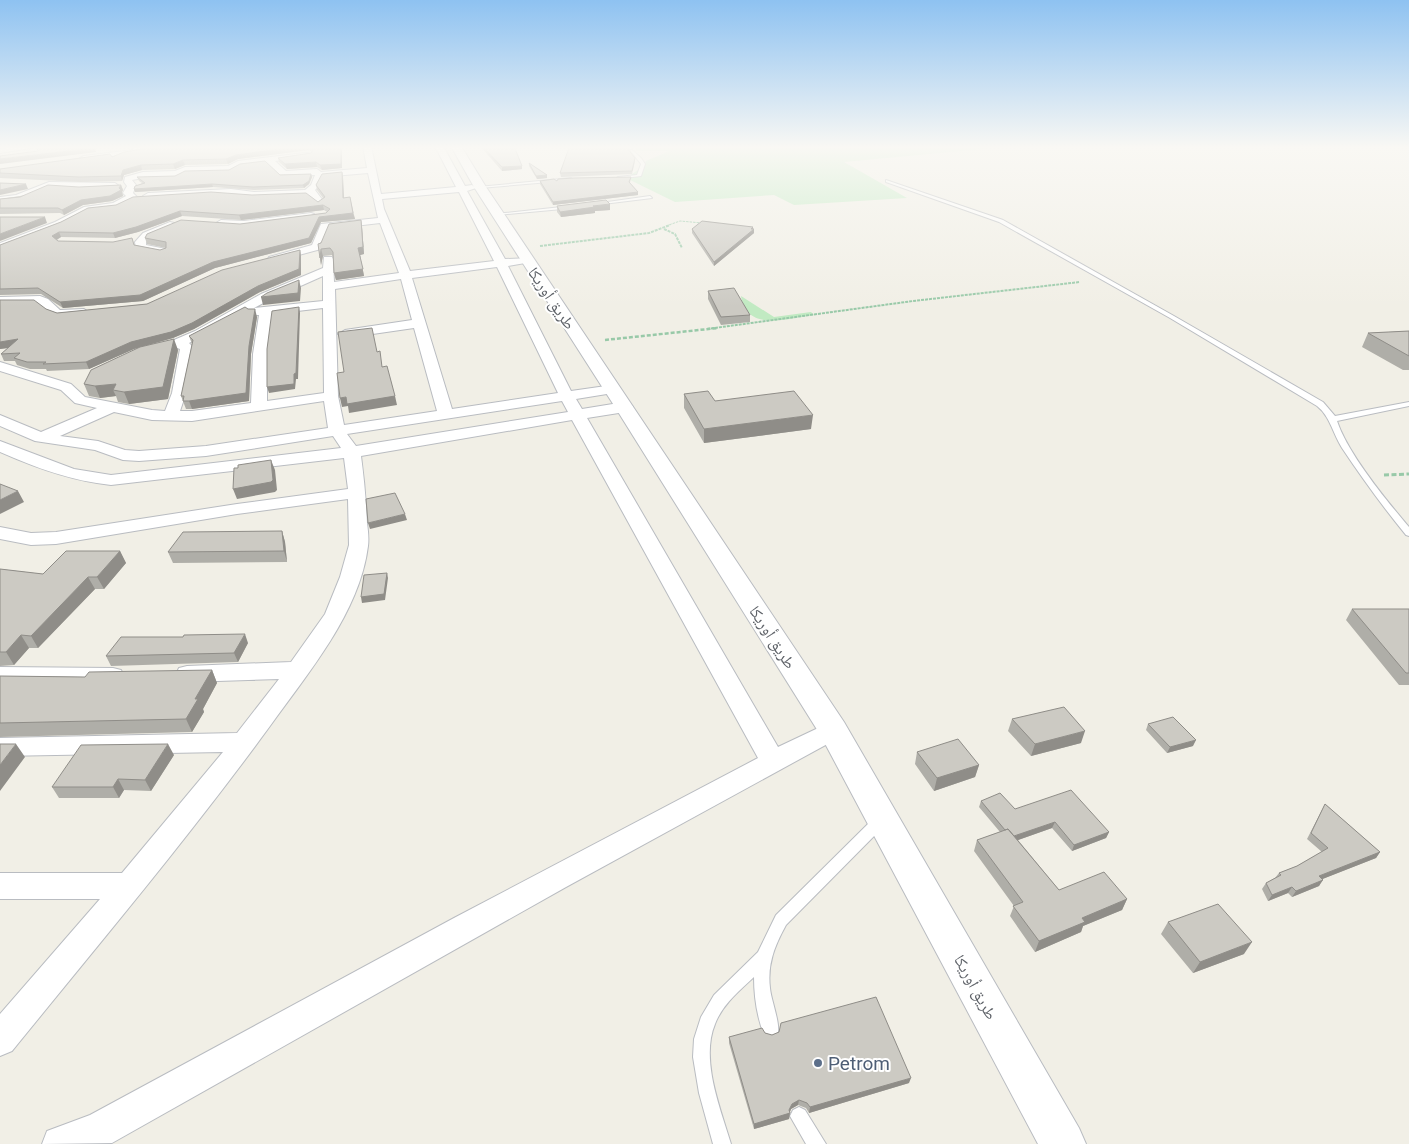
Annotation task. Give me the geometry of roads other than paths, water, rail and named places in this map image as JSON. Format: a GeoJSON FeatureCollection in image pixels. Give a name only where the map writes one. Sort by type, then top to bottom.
{"type":"FeatureCollection","features":[{"type":"Feature","properties":{"kind":"street"},"geometry":{"type":"LineString","coordinates":[[0,247],[59,224],[67,218],[87,210],[121,204],[128,199]]}},
{"type":"Feature","properties":{"kind":"street"},"geometry":{"type":"LineString","coordinates":[[317,199],[323,205],[323,211]]}},
{"type":"Feature","properties":{"kind":"street"},"geometry":{"type":"LineString","coordinates":[[378,199],[383,220],[406,276],[446,415]]}},
{"type":"Feature","properties":{"kind":"street"},"geometry":{"type":"LineString","coordinates":[[478,199],[516,257],[567,397],[773,761]]}},
{"type":"Feature","properties":{"kind":"street","name":"طريق أوريكا"},"geometry":{"type":"LineString","coordinates":[[482,199],[497,214],[516,257],[582,342],[619,398],[832,730],[1063,1144]]}},
{"type":"Feature","properties":{"kind":"street"},"geometry":{"type":"LineString","coordinates":[[212,223],[241,225],[324,215],[325,226],[317,247]]}},
{"type":"Feature","properties":{"kind":"street"},"geometry":{"type":"LineString","coordinates":[[42,218],[67,218]]}},
{"type":"Feature","properties":{"kind":"street"},"geometry":{"type":"LineString","coordinates":[[325,226],[383,220]]}},
{"type":"Feature","properties":{"kind":"street"},"geometry":{"type":"LineString","coordinates":[[162,251],[140,247],[139,237],[182,222]]}},
{"type":"Feature","properties":{"kind":"street"},"geometry":{"type":"LineString","coordinates":[[0,1039],[129,886],[245,742],[298,670],[335,615],[350,577],[359,545],[357,493],[352,452],[337,431],[331,396],[328,258],[317,247],[258,263]]}},
{"type":"Feature","properties":{"kind":"street"},"geometry":{"type":"LineString","coordinates":[[330,286],[406,276],[516,257]]}},
{"type":"Feature","properties":{"kind":"street"},"geometry":{"type":"LineString","coordinates":[[139,354],[179,343],[272,294],[328,270]]}},
{"type":"Feature","properties":{"kind":"street"},"geometry":{"type":"LineString","coordinates":[[0,301],[40,300],[49,309],[60,314],[92,312]]}},
{"type":"Feature","properties":{"kind":"street"},"geometry":{"type":"LineString","coordinates":[[239,313],[329,304]]}},
{"type":"Feature","properties":{"kind":"street"},"geometry":{"type":"LineString","coordinates":[[0,311],[47,305]]}},
{"type":"Feature","properties":{"kind":"street"},"geometry":{"type":"LineString","coordinates":[[259,406],[260,354],[266,310]]}},
{"type":"Feature","properties":{"kind":"street"},"geometry":{"type":"LineString","coordinates":[[330,336],[419,323]]}},
{"type":"Feature","properties":{"kind":"street"},"geometry":{"type":"LineString","coordinates":[[171,416],[179,393],[187,348],[179,343]]}},
{"type":"Feature","properties":{"kind":"street"},"geometry":{"type":"LineString","coordinates":[[0,366],[66,387],[80,400],[152,415],[192,416],[331,396]]}},
{"type":"Feature","properties":{"kind":"street"},"geometry":{"type":"LineString","coordinates":[[66,387],[82,380]]}},
{"type":"Feature","properties":{"kind":"street"},"geometry":{"type":"LineString","coordinates":[[0,420],[41,438],[98,446],[123,455],[139,456],[206,451],[567,397],[619,398]]}},
{"type":"Feature","properties":{"kind":"street"},"geometry":{"type":"LineString","coordinates":[[4,451],[92,479],[111,480],[352,452],[578,415],[619,398]]}},
{"type":"Feature","properties":{"kind":"street"},"geometry":{"type":"LineString","coordinates":[[4,451],[41,438],[114,406]]}},
{"type":"Feature","properties":{"kind":"street"},"geometry":{"type":"LineString","coordinates":[[0,533],[31,539],[56,538],[237,509],[357,493]]}},
{"type":"Feature","properties":{"kind":"street"},"geometry":{"type":"LineString","coordinates":[[162,675],[298,670]]}},
{"type":"Feature","properties":{"kind":"street"},"geometry":{"type":"LineString","coordinates":[[0,675],[133,676]]}},
{"type":"Feature","properties":{"kind":"street"},"geometry":{"type":"LineString","coordinates":[[60,1144],[99,1130],[832,730]]}},
{"type":"Feature","properties":{"kind":"street"},"geometry":{"type":"LineString","coordinates":[[0,747],[245,742]]}},
{"type":"Feature","properties":{"kind":"street"},"geometry":{"type":"LineString","coordinates":[[0,886],[129,886]]}},
{"type":"Feature","properties":{"kind":"lane"},"geometry":{"type":"LineString","coordinates":[[590,204],[625,199]]}},
{"type":"Feature","properties":{"kind":"lane"},"geometry":{"type":"LineString","coordinates":[[940,199],[1001,221],[1305,394],[1325,408],[1334,419],[1338,434],[1377,494],[1409,533]]}},
{"type":"Feature","properties":{"kind":"lane"},"geometry":{"type":"LineString","coordinates":[[497,214],[574,207]]}},
{"type":"Feature","properties":{"kind":"lane"},"geometry":{"type":"LineString","coordinates":[[1334,419],[1409,404]]}},
{"type":"Feature","properties":{"kind":"lane"},"geometry":{"type":"LineString","coordinates":[[771,1032],[760,981],[763,957],[770,938],[781,920],[882,819]]}},
{"type":"Feature","properties":{"kind":"lane"},"geometry":{"type":"LineString","coordinates":[[722,1144],[702,1067],[701,1049],[703,1032],[715,1006],[763,957]]}},
{"type":"Feature","properties":{"kind":"lane"},"geometry":{"type":"LineString","coordinates":[[799,1116],[817,1144]]}},
{"type":"Feature","properties":{"kind":"place","name":"Petrom"},"geometry":{"type":"Point","coordinates":[818,1063]}}]}
